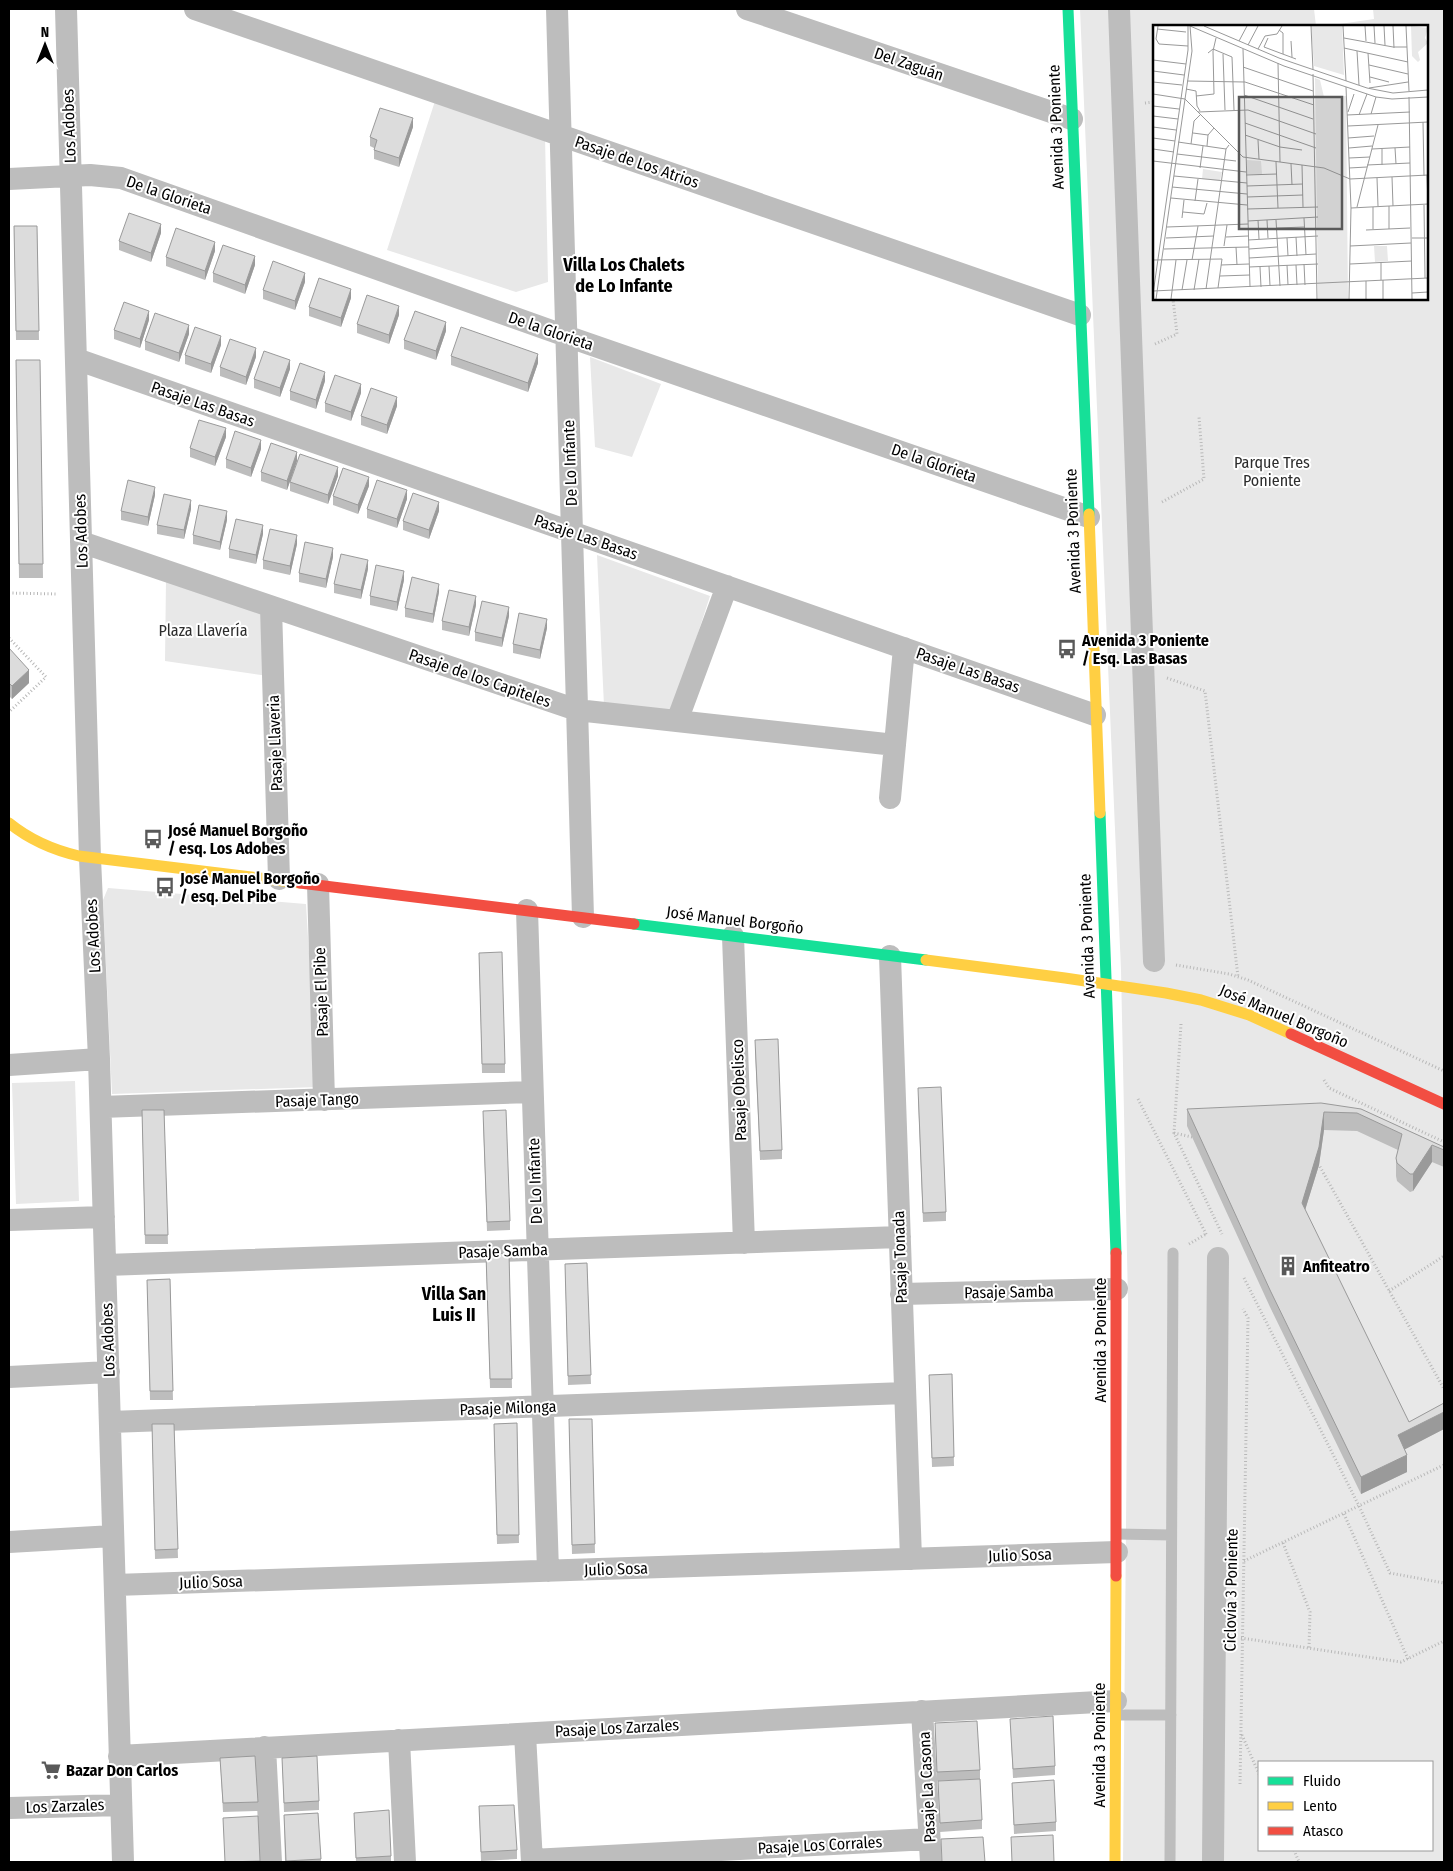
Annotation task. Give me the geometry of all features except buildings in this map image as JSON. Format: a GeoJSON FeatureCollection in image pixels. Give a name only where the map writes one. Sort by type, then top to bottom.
{"type":"FeatureCollection","features":[{"type":"Feature","properties":{"kind":"main road","name":"Avenida 3 Poniente"},"geometry":{"type":"LineString","coordinates":[[1068,9],[1089,517],[1116,1289],[1115,1862]]}},
{"type":"Feature","properties":{"kind":"main road","name":"José Manuel Borgoño"},"geometry":{"type":"LineString","coordinates":[[9,824],[37,842],[55,850],[90,858],[278,879],[890,956],[1105,984],[1201,1000],[1228,1007],[1444,1104]]}},
{"type":"Feature","properties":{"kind":"street","name":"Los Adobes"},"geometry":{"type":"LineString","coordinates":[[66,9],[90,858],[101,1107],[123,1862]]}},
{"type":"Feature","properties":{"kind":"street","name":"Pasaje de Los Atrios"},"geometry":{"type":"LineString","coordinates":[[195,9],[1080,315]]}},
{"type":"Feature","properties":{"kind":"street","name":"De Lo Infante"},"geometry":{"type":"LineString","coordinates":[[557,9],[583,917]]}},
{"type":"Feature","properties":{"kind":"street","name":"Del Zaguán"},"geometry":{"type":"LineString","coordinates":[[747,9],[1072,119]]}},
{"type":"Feature","properties":{"kind":"street"},"geometry":{"type":"LineString","coordinates":[[1119,9],[1154,961]]}},
{"type":"Feature","properties":{"kind":"street","name":"De la Glorieta"},"geometry":{"type":"LineString","coordinates":[[9,178],[105,176],[138,184],[566,336],[1089,517]]}},
{"type":"Feature","properties":{"kind":"street","name":"Pasaje Las Basas"},"geometry":{"type":"LineString","coordinates":[[76,360],[1096,715]]}},
{"type":"Feature","properties":{"kind":"street","name":"Pasaje de los Capiteles"},"geometry":{"type":"LineString","coordinates":[[81,542],[577,710],[895,745]]}},
{"type":"Feature","properties":{"kind":"street"},"geometry":{"type":"LineString","coordinates":[[677,721],[726,586]]}},
{"type":"Feature","properties":{"kind":"street","name":"Pasaje Llaveria"},"geometry":{"type":"LineString","coordinates":[[271,607],[278,879]]}},
{"type":"Feature","properties":{"kind":"street"},"geometry":{"type":"LineString","coordinates":[[890,798],[904,648]]}},
{"type":"Feature","properties":{"kind":"street","name":"Pasaje El Pibe"},"geometry":{"type":"LineString","coordinates":[[318,884],[324,1100]]}},
{"type":"Feature","properties":{"kind":"street","name":"De Lo Infante"},"geometry":{"type":"LineString","coordinates":[[527,910],[548,1571]]}},
{"type":"Feature","properties":{"kind":"street","name":"Pasaje Obelisco"},"geometry":{"type":"LineString","coordinates":[[733,936],[744,1243]]}},
{"type":"Feature","properties":{"kind":"street","name":"Pasaje Tonada"},"geometry":{"type":"LineString","coordinates":[[890,956],[911,1559]]}},
{"type":"Feature","properties":{"kind":"street"},"geometry":{"type":"LineString","coordinates":[[9,1065],[99,1059]]}},
{"type":"Feature","properties":{"kind":"street","name":"Pasaje Tango"},"geometry":{"type":"LineString","coordinates":[[101,1107],[532,1092]]}},
{"type":"Feature","properties":{"kind":"street"},"geometry":{"type":"LineString","coordinates":[[9,1220],[104,1217]]}},
{"type":"Feature","properties":{"kind":"street","name":"Pasaje Samba"},"geometry":{"type":"LineString","coordinates":[[106,1265],[900,1237]]}},
{"type":"Feature","properties":{"kind":"street"},"geometry":{"type":"LineString","coordinates":[[1213,1862],[1221,1248]]}},
{"type":"Feature","properties":{"kind":"street","name":"Pasaje Samba"},"geometry":{"type":"LineString","coordinates":[[901,1294],[1116,1289]]}},
{"type":"Feature","properties":{"kind":"street"},"geometry":{"type":"LineString","coordinates":[[9,1377],[109,1372]]}},
{"type":"Feature","properties":{"kind":"street","name":"Pasaje Milonga"},"geometry":{"type":"LineString","coordinates":[[110,1422],[905,1393]]}},
{"type":"Feature","properties":{"kind":"street"},"geometry":{"type":"LineString","coordinates":[[9,1542],[114,1536]]}},
{"type":"Feature","properties":{"kind":"street","name":"Julio Sosa"},"geometry":{"type":"LineString","coordinates":[[115,1586],[911,1559],[1116,1543]]}},
{"type":"Feature","properties":{"kind":"street","name":"Pasaje Los Zarzales"},"geometry":{"type":"LineString","coordinates":[[119,1756],[922,1712],[1116,1708]]}},
{"type":"Feature","properties":{"kind":"street","name":"Pasaje La Casona"},"geometry":{"type":"LineString","coordinates":[[922,1712],[931,1862]]}},
{"type":"Feature","properties":{"kind":"street"},"geometry":{"type":"LineString","coordinates":[[525,1734],[532,1861]]}},
{"type":"Feature","properties":{"kind":"street"},"geometry":{"type":"LineString","coordinates":[[399,1740],[405,1862]]}},
{"type":"Feature","properties":{"kind":"street"},"geometry":{"type":"LineString","coordinates":[[265,1747],[271,1862]]}},
{"type":"Feature","properties":{"kind":"street","name":"Los Zarzales"},"geometry":{"type":"LineString","coordinates":[[9,1808],[121,1805]]}},
{"type":"Feature","properties":{"kind":"street","name":"Pasaje Los Corrales"},"geometry":{"type":"LineString","coordinates":[[532,1861],[929,1839]]}},
{"type":"Feature","properties":{"kind":"lane"},"geometry":{"type":"LineString","coordinates":[[1170,1862],[1173,1253]]}},
{"type":"Feature","properties":{"kind":"lane"},"geometry":{"type":"LineString","coordinates":[[1116,1543],[1171,1535]]}},
{"type":"Feature","properties":{"kind":"lane"},"geometry":{"type":"LineString","coordinates":[[1116,1708],[1171,1715]]}},
{"type":"Feature","properties":{"kind":"path"},"geometry":{"type":"LineString","coordinates":[[1131,356],[1177,334],[1173,300]]}},
{"type":"Feature","properties":{"kind":"path"},"geometry":{"type":"LineString","coordinates":[[1137,515],[1204,479],[1199,417]]}},
{"type":"Feature","properties":{"kind":"path"},"geometry":{"type":"LineString","coordinates":[[9,593],[82,594]]}},
{"type":"Feature","properties":{"kind":"path"},"geometry":{"type":"LineString","coordinates":[[9,638],[46,677],[9,712]]}},
{"type":"Feature","properties":{"kind":"path"},"geometry":{"type":"LineString","coordinates":[[1143,670],[1205,691],[1238,977]]}},
{"type":"Feature","properties":{"kind":"path"},"geometry":{"type":"LineString","coordinates":[[1182,1019],[1174,1133],[1221,1248]]}},
{"type":"Feature","properties":{"kind":"path"},"geometry":{"type":"LineString","coordinates":[[1322,1075],[1329,1088],[1444,1142]]}},
{"type":"Feature","properties":{"kind":"path"},"geometry":{"type":"LineString","coordinates":[[1174,1133],[1203,1139]]}},
{"type":"Feature","properties":{"kind":"path"},"geometry":{"type":"LineString","coordinates":[[1311,1163],[1319,1164],[1444,1389]]}},
{"type":"Feature","properties":{"kind":"path"},"geometry":{"type":"LineString","coordinates":[[1389,1291],[1444,1256]]}},
{"type":"Feature","properties":{"kind":"path"},"geometry":{"type":"LineString","coordinates":[[1240,1271],[1359,1506],[1390,1573],[1444,1583]]}},
{"type":"Feature","properties":{"kind":"path","name":"Ciclovía 3 Poniente"},"geometry":{"type":"LineString","coordinates":[[1240,1793],[1248,1318]]}},
{"type":"Feature","properties":{"kind":"path"},"geometry":{"type":"LineString","coordinates":[[1216,1562],[1245,1561],[1444,1465]]}},
{"type":"Feature","properties":{"kind":"path"},"geometry":{"type":"LineString","coordinates":[[1344,1514],[1408,1659]]}},
{"type":"Feature","properties":{"kind":"path"},"geometry":{"type":"LineString","coordinates":[[1283,1543],[1310,1612],[1309,1648]]}},
{"type":"Feature","properties":{"kind":"path"},"geometry":{"type":"LineString","coordinates":[[1215,1636],[1243,1638],[1401,1662],[1444,1641]]}},
{"type":"Feature","properties":{"kind":"path"},"geometry":{"type":"LineString","coordinates":[[1241,1734],[1258,1772]]}},
{"type":"Feature","properties":{"kind":"green space","name":"Parque Tres Poniente"},"geometry":{"type":"Polygon","coordinates":[[[1080,9],[1314,9],[1316,25],[1153,25],[1153,300],[1428,300],[1428,25],[1333,25],[1374,19],[1373,9],[1444,9],[1444,1862],[1123,1862],[1128,1302],[1121,970],[1080,9]]]}},
{"type":"Feature","properties":{"kind":"green space"},"geometry":{"type":"Polygon","coordinates":[[[435,101],[545,136],[548,282],[516,292],[387,250],[435,101]]]}},
{"type":"Feature","properties":{"kind":"green space"},"geometry":{"type":"Polygon","coordinates":[[[590,357],[661,384],[632,457],[595,447],[590,357]]]}},
{"type":"Feature","properties":{"kind":"green space"},"geometry":{"type":"Polygon","coordinates":[[[597,555],[710,596],[673,710],[604,706],[597,555]]]}},
{"type":"Feature","properties":{"kind":"green space","name":"Plaza Llavería"},"geometry":{"type":"Polygon","coordinates":[[[166,579],[267,612],[268,676],[165,661],[166,579]]]}},
{"type":"Feature","properties":{"kind":"green space"},"geometry":{"type":"Polygon","coordinates":[[[108,888],[306,904],[317,1087],[112,1094],[103,900],[108,888]]]}},
{"type":"Feature","properties":{"kind":"green space"},"geometry":{"type":"Polygon","coordinates":[[[75,1081],[79,1201],[16,1204],[12,1083],[75,1081]]]}},
{"type":"Feature","properties":{"kind":"traffic: fast"},"geometry":{"type":"LineString","coordinates":[[1068,9],[1089,514]]}},
{"type":"Feature","properties":{"kind":"traffic: fast"},"geometry":{"type":"LineString","coordinates":[[1100,813],[1116,1253]]}},
{"type":"Feature","properties":{"kind":"traffic: fast"},"geometry":{"type":"LineString","coordinates":[[634,924],[926,960]]}},
{"type":"Feature","properties":{"kind":"traffic: slow"},"geometry":{"type":"LineString","coordinates":[[1089,514],[1100,813]]}},
{"type":"Feature","properties":{"kind":"traffic: slow"},"geometry":{"type":"LineString","coordinates":[[9,823],[42,844],[79,856],[300,883]]}},
{"type":"Feature","properties":{"kind":"traffic: slow"},"geometry":{"type":"LineString","coordinates":[[926,960],[1065,978],[1201,1000],[1249,1015],[1291,1034]]}},
{"type":"Feature","properties":{"kind":"traffic: slow"},"geometry":{"type":"LineString","coordinates":[[1115,1862],[1116,1576]]}},
{"type":"Feature","properties":{"kind":"traffic: jam"},"geometry":{"type":"LineString","coordinates":[[300,883],[634,924]]}},
{"type":"Feature","properties":{"kind":"traffic: jam"},"geometry":{"type":"LineString","coordinates":[[1291,1034],[1444,1104]]}},
{"type":"Feature","properties":{"kind":"traffic: jam"},"geometry":{"type":"LineString","coordinates":[[1116,1253],[1116,1576]]}},
{"type":"Feature","properties":{"kind":"place","name":"Avenida 3 Poniente / Esq. Las Basas"},"geometry":{"type":"Point","coordinates":[1067,649]}},
{"type":"Feature","properties":{"kind":"place","name":"José Manuel Borgoño / esq. Los Adobes"},"geometry":{"type":"Point","coordinates":[153,839]}},
{"type":"Feature","properties":{"kind":"place","name":"José Manuel Borgoño / esq. Del Pibe"},"geometry":{"type":"Point","coordinates":[165,887]}},
{"type":"Feature","properties":{"kind":"place","name":"Anfiteatro"},"geometry":{"type":"Point","coordinates":[1288,1266]}},
{"type":"Feature","properties":{"kind":"place","name":"Bazar Don Carlos"},"geometry":{"type":"Point","coordinates":[51,1770]}},
{"type":"Feature","properties":{"kind":"district","name":"Villa Los Chalets de Lo Infante"},"geometry":{"type":"Point","coordinates":[624,275]}},
{"type":"Feature","properties":{"kind":"district","name":"Villa San Luis II"},"geometry":{"type":"Point","coordinates":[454,1304]}}]}
